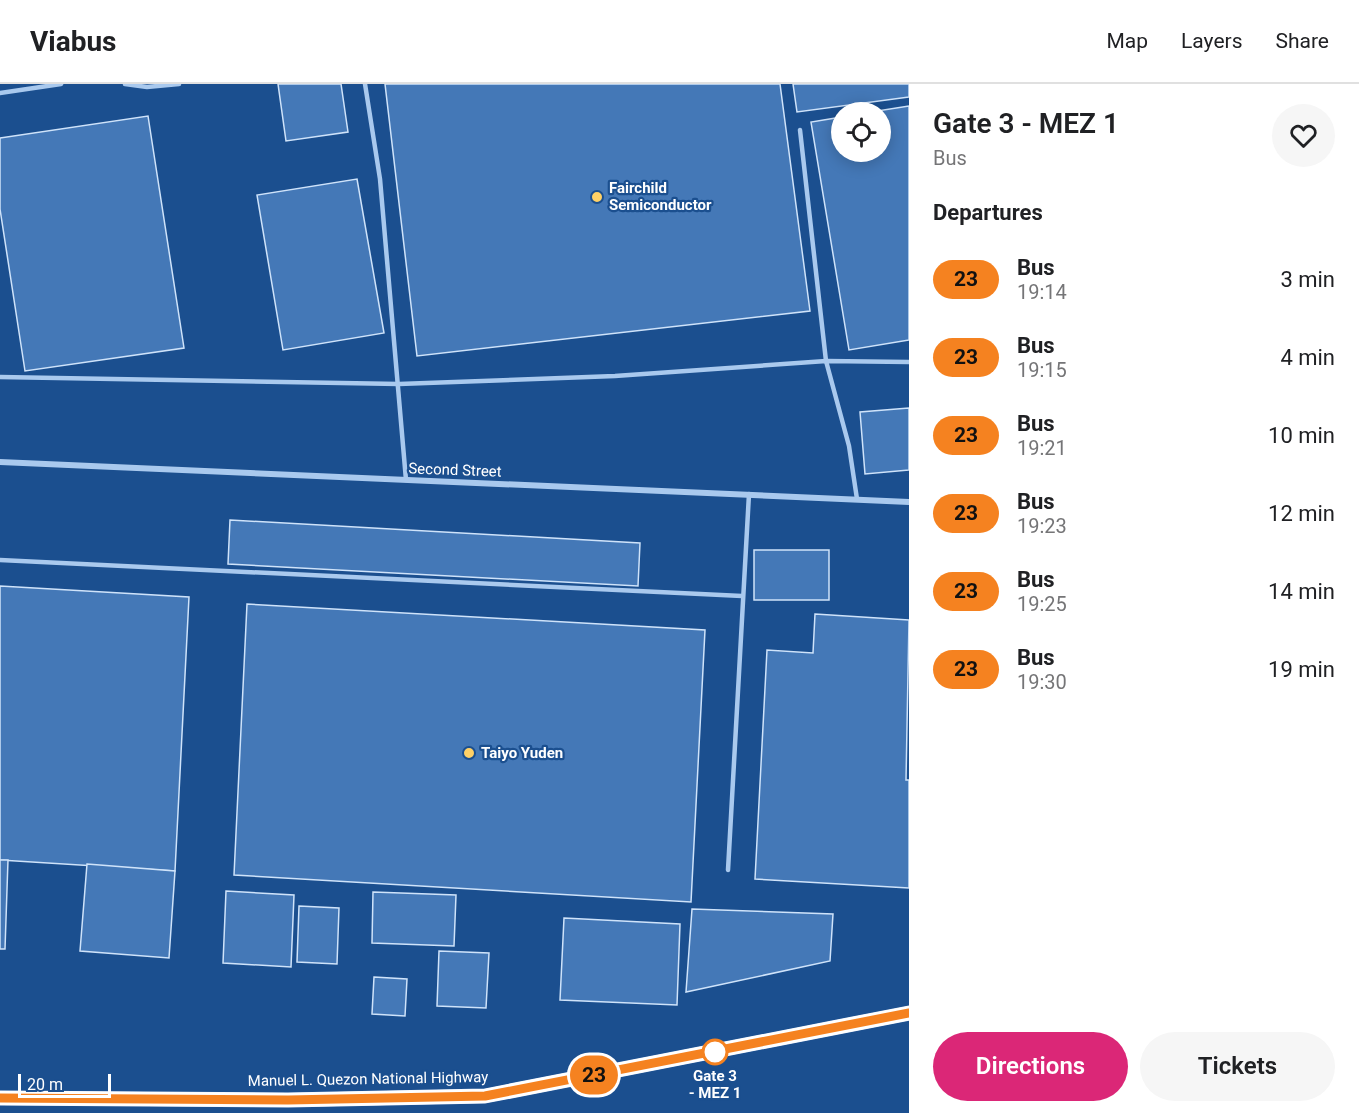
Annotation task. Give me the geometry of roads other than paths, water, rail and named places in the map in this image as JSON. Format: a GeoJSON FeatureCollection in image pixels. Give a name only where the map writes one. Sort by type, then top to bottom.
{"type":"FeatureCollection","features":[{"type":"Feature","properties":{"kind":"main road","name":"Manuel L. Quezon National Highway"},"geometry":{"type":"LineString","coordinates":[[0,1098],[288,1100],[485,1096],[909,1013]]}},
{"type":"Feature","properties":{"kind":"street","name":"Second Street"},"geometry":{"type":"LineString","coordinates":[[0,462],[909,502]]}},
{"type":"Feature","properties":{"kind":"lane"},"geometry":{"type":"LineString","coordinates":[[0,93],[21,87],[61,84]]}},
{"type":"Feature","properties":{"kind":"lane"},"geometry":{"type":"LineString","coordinates":[[125,84],[147,87],[179,84]]}},
{"type":"Feature","properties":{"kind":"lane"},"geometry":{"type":"LineString","coordinates":[[365,84],[380,179],[406,480]]}},
{"type":"Feature","properties":{"kind":"lane"},"geometry":{"type":"LineString","coordinates":[[800,130],[826,361],[849,446],[857,500]]}},
{"type":"Feature","properties":{"kind":"lane"},"geometry":{"type":"LineString","coordinates":[[0,377],[399,384],[615,376],[826,361],[909,362]]}},
{"type":"Feature","properties":{"kind":"lane"},"geometry":{"type":"LineString","coordinates":[[728,870],[749,494]]}},
{"type":"Feature","properties":{"kind":"lane"},"geometry":{"type":"LineString","coordinates":[[0,560],[742,596]]}},
{"type":"Feature","properties":{"kind":"place","name":"Fairchild Semiconductor"},"geometry":{"type":"Point","coordinates":[597,197]}},
{"type":"Feature","properties":{"kind":"place","name":"Taiyo Yuden"},"geometry":{"type":"Point","coordinates":[469,753]}},
{"type":"Feature","properties":{"kind":"place","name":"Gate 3 - MEZ 1"},"geometry":{"type":"Point","coordinates":[715,1052]}}]}
